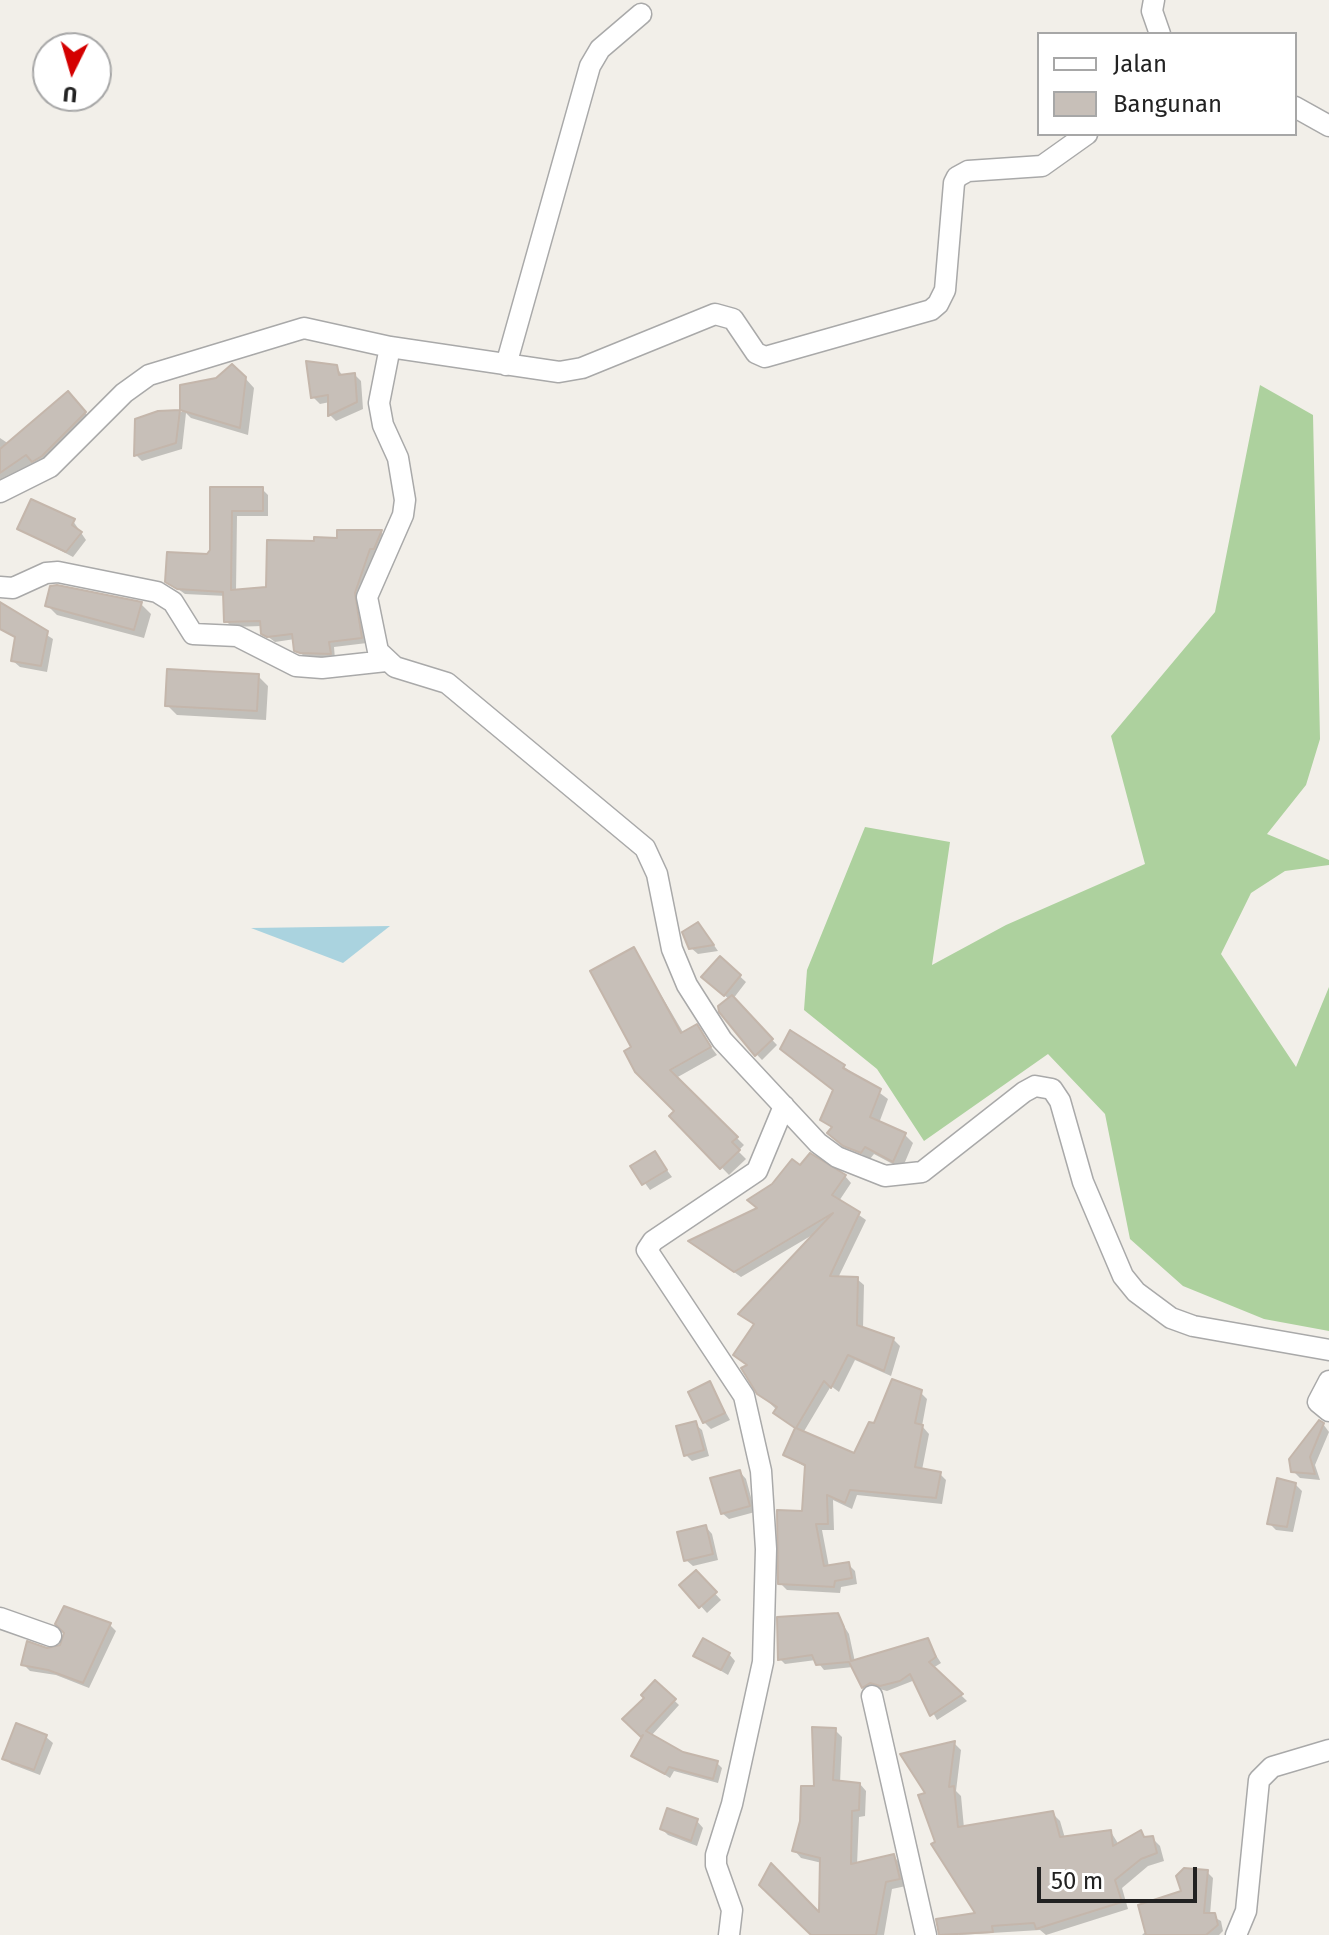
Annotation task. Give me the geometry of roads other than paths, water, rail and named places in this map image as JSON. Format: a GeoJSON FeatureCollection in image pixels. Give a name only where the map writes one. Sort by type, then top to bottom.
{"type":"FeatureCollection","features":[{"type":"Feature","properties":{"kind":"street"},"geometry":{"type":"LineString","coordinates":[[1146,32],[1153,6]]}},
{"type":"Feature","properties":{"kind":"street"},"geometry":{"type":"LineString","coordinates":[[1153,6],[1160,32]]}},
{"type":"Feature","properties":{"kind":"street"},"geometry":{"type":"LineString","coordinates":[[506,365],[590,66],[600,49],[641,14]]}},
{"type":"Feature","properties":{"kind":"street"},"geometry":{"type":"LineString","coordinates":[[1297,108],[1329,126]]}},
{"type":"Feature","properties":{"kind":"street"},"geometry":{"type":"LineString","coordinates":[[0,492],[50,467],[124,393],[164,368],[304,328],[390,347],[559,372],[582,368],[722,314],[733,319],[756,353],[774,357],[856,329],[931,310],[945,290],[957,177],[968,171],[1042,166],[1084,136]]}},
{"type":"Feature","properties":{"kind":"street"},"geometry":{"type":"LineString","coordinates":[[386,661],[373,640],[367,597],[403,515],[405,500],[398,458],[383,425],[379,403],[390,347]]}},
{"type":"Feature","properties":{"kind":"street"},"geometry":{"type":"LineString","coordinates":[[0,587],[13,588],[46,573],[58,572],[157,592],[173,602],[193,634],[237,636],[296,666],[322,668],[386,661],[447,683],[645,848],[657,874],[672,949],[687,985],[722,1040],[818,1143],[837,1157],[885,1176],[922,1172],[1024,1092],[1035,1086],[1052,1089],[1060,1101],[1083,1182],[1123,1276],[1136,1292],[1171,1318],[1193,1326],[1329,1350]]}},
{"type":"Feature","properties":{"kind":"street"},"geometry":{"type":"LineString","coordinates":[[729,1935],[732,1910],[716,1865],[716,1855],[732,1804],[763,1662],[766,1549],[761,1471],[744,1396],[652,1263],[647,1250],[653,1241],[757,1171],[784,1106]]}},
{"type":"Feature","properties":{"kind":"street"},"geometry":{"type":"LineString","coordinates":[[1329,1381],[1318,1402],[1329,1411]]}},
{"type":"Feature","properties":{"kind":"street"},"geometry":{"type":"LineString","coordinates":[[0,1618],[51,1636]]}},
{"type":"Feature","properties":{"kind":"street"},"geometry":{"type":"LineString","coordinates":[[872,1696],[926,1935]]}},
{"type":"Feature","properties":{"kind":"street"},"geometry":{"type":"LineString","coordinates":[[1236,1935],[1246,1911],[1259,1780],[1272,1767],[1329,1750]]}},
{"type":"Feature","properties":{"kind":"water"},"geometry":{"type":"Polygon","coordinates":[[[390,926],[343,963],[251,928],[390,926]]]}}]}
